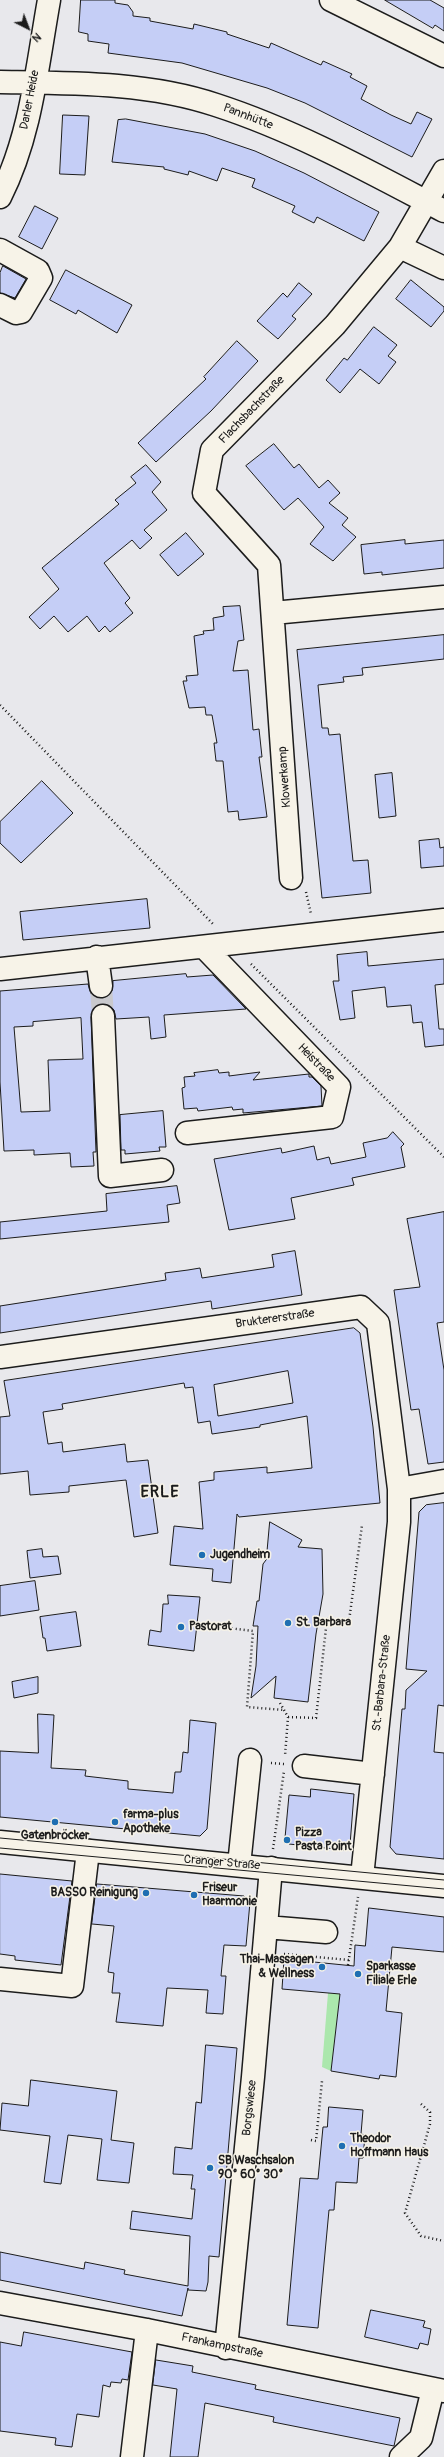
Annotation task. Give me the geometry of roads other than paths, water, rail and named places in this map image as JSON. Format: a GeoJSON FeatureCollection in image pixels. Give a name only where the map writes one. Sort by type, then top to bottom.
{"type":"FeatureCollection","features":[{"type":"Feature","properties":{"kind":"street","name":"Darler Heide"},"geometry":{"type":"LineString","coordinates":[[0,197],[21,144],[49,0]]}},
{"type":"Feature","properties":{"kind":"street"},"geometry":{"type":"LineString","coordinates":[[331,0],[444,56]]}},
{"type":"Feature","properties":{"kind":"street","name":"Pannhütte"},"geometry":{"type":"LineString","coordinates":[[0,82],[117,86],[215,104],[294,134],[435,206]]}},
{"type":"Feature","properties":{"kind":"street","name":"Flachsbachstraße"},"geometry":{"type":"LineString","coordinates":[[273,613],[269,565],[204,493],[212,450],[335,325],[435,206],[444,171]]}},
{"type":"Feature","properties":{"kind":"street"},"geometry":{"type":"LineString","coordinates":[[400,247],[444,268]]}},
{"type":"Feature","properties":{"kind":"street"},"geometry":{"type":"LineString","coordinates":[[0,250],[38,271],[41,278],[21,312],[16,313],[0,305]]}},
{"type":"Feature","properties":{"kind":"street"},"geometry":{"type":"LineString","coordinates":[[273,613],[444,597]]}},
{"type":"Feature","properties":{"kind":"street","name":"Klowerkamp"},"geometry":{"type":"LineString","coordinates":[[273,613],[291,878]]}},
{"type":"Feature","properties":{"kind":"street"},"geometry":{"type":"LineString","coordinates":[[0,968],[444,920]]}},
{"type":"Feature","properties":{"kind":"street","name":"Heistraße"},"geometry":{"type":"LineString","coordinates":[[187,1133],[332,1117],[338,1087],[204,947]]}},
{"type":"Feature","properties":{"kind":"street"},"geometry":{"type":"LineString","coordinates":[[97,957],[101,986]]}},
{"type":"Feature","properties":{"kind":"street"},"geometry":{"type":"LineString","coordinates":[[103,1016],[110,1176],[162,1170]]}},
{"type":"Feature","properties":{"kind":"street","name":"Bruktererstraße"},"geometry":{"type":"LineString","coordinates":[[0,1357],[361,1307],[378,1323],[399,1489]]}},
{"type":"Feature","properties":{"kind":"street"},"geometry":{"type":"LineString","coordinates":[[399,1489],[444,1481]]}},
{"type":"Feature","properties":{"kind":"street","name":"St.-Barbara-Straße"},"geometry":{"type":"LineString","coordinates":[[362,1877],[399,1522],[399,1489]]}},
{"type":"Feature","properties":{"kind":"street"},"geometry":{"type":"LineString","coordinates":[[239,1866],[250,1760]]}},
{"type":"Feature","properties":{"kind":"street"},"geometry":{"type":"LineString","coordinates":[[294,1765],[373,1774]]}},
{"type":"Feature","properties":{"kind":"street","name":"Cranger Straße"},"geometry":{"type":"LineString","coordinates":[[0,1842],[444,1886]]}},
{"type":"Feature","properties":{"kind":"street"},"geometry":{"type":"LineString","coordinates":[[0,1979],[72,1986],[88,1851]]}},
{"type":"Feature","properties":{"kind":"street","name":"Borgswiese"},"geometry":{"type":"LineString","coordinates":[[226,2348],[271,1868]]}},
{"type":"Feature","properties":{"kind":"street"},"geometry":{"type":"LineString","coordinates":[[266,1927],[326,1932]]}},
{"type":"Feature","properties":{"kind":"street","name":"Frankampstraße"},"geometry":{"type":"LineString","coordinates":[[0,2303],[147,2330],[226,2348],[439,2390]]}},
{"type":"Feature","properties":{"kind":"street"},"geometry":{"type":"LineString","coordinates":[[132,2457],[147,2330]]}},
{"type":"Feature","properties":{"kind":"street"},"geometry":{"type":"LineString","coordinates":[[401,2457],[423,2447],[439,2390]]}},
{"type":"Feature","properties":{"kind":"tunnel"},"geometry":{"type":"LineString","coordinates":[[101,986],[103,1016]]}},
{"type":"Feature","properties":{"kind":"tram line"},"geometry":{"type":"LineString","coordinates":[[0,1838],[444,1880]]}},
{"type":"Feature","properties":{"kind":"tram line"},"geometry":{"type":"LineString","coordinates":[[0,1848],[444,1889]]}},
{"type":"Feature","properties":{"kind":"place","name":"Jugendheim"},"geometry":{"type":"Point","coordinates":[202,1555]}},
{"type":"Feature","properties":{"kind":"place","name":"St. Barbara"},"geometry":{"type":"Point","coordinates":[288,1623]}},
{"type":"Feature","properties":{"kind":"place","name":"Pastorat"},"geometry":{"type":"Point","coordinates":[181,1627]}},
{"type":"Feature","properties":{"kind":"place","name":"Gatenbröcker"},"geometry":{"type":"Point","coordinates":[55,1822]}},
{"type":"Feature","properties":{"kind":"place","name":"farma-plus Apotheke"},"geometry":{"type":"Point","coordinates":[115,1822]}},
{"type":"Feature","properties":{"kind":"place","name":"Pizza Pasta Point"},"geometry":{"type":"Point","coordinates":[287,1840]}},
{"type":"Feature","properties":{"kind":"place","name":"BASSO Reinigung"},"geometry":{"type":"Point","coordinates":[146,1893]}},
{"type":"Feature","properties":{"kind":"place","name":"Friseur Haarmonie"},"geometry":{"type":"Point","coordinates":[194,1895]}},
{"type":"Feature","properties":{"kind":"place","name":"Thai-Massagen & Wellness"},"geometry":{"type":"Point","coordinates":[322,1967]}},
{"type":"Feature","properties":{"kind":"place","name":"Sparkasse Filiale Erle"},"geometry":{"type":"Point","coordinates":[358,1974]}},
{"type":"Feature","properties":{"kind":"place","name":"Theodor Hoffmann Haus"},"geometry":{"type":"Point","coordinates":[342,2146]}},
{"type":"Feature","properties":{"kind":"place","name":"SB Waschsalon 90° 60° 30°"},"geometry":{"type":"Point","coordinates":[210,2168]}},
{"type":"Feature","properties":{"kind":"district","name":"ERLE"},"geometry":{"type":"Point","coordinates":[160,1493]}}]}
